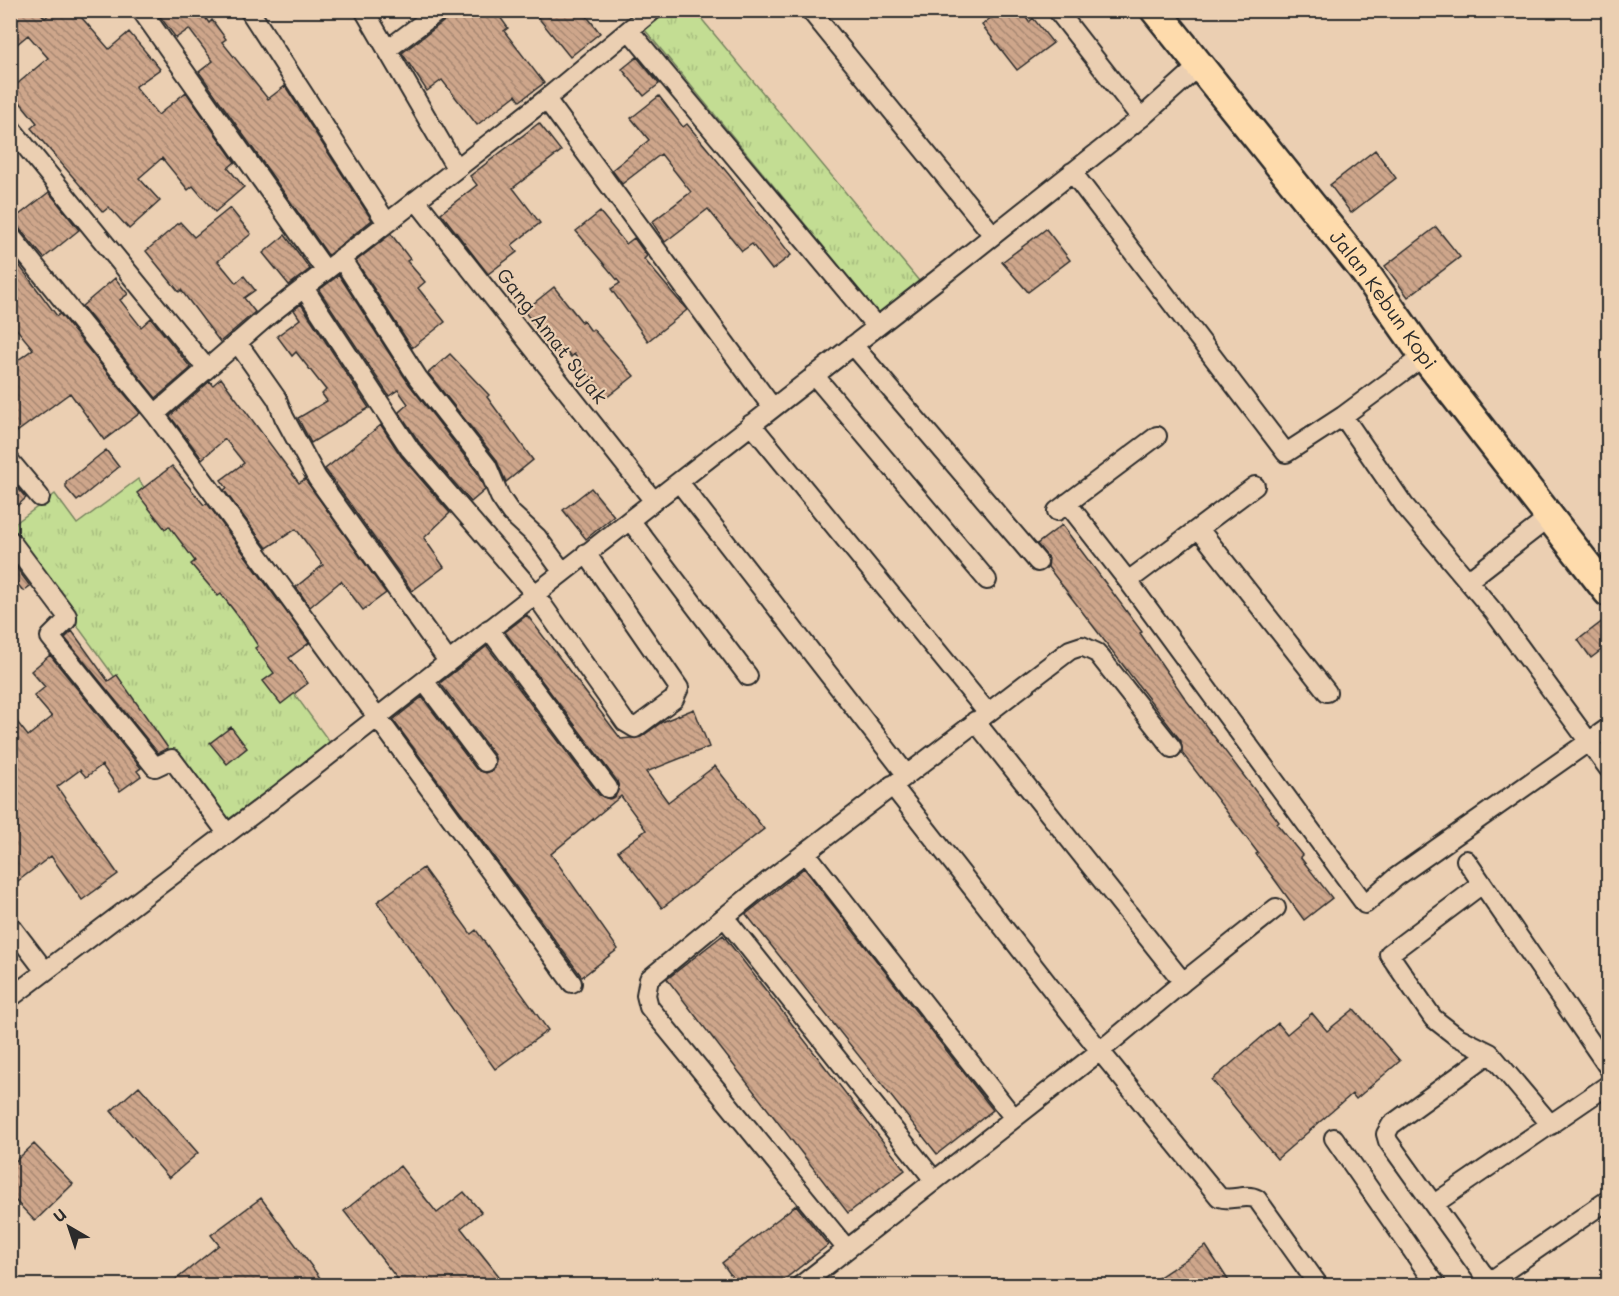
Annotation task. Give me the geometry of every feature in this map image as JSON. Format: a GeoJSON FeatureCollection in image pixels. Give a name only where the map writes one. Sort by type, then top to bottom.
{"type":"FeatureCollection","features":[{"type":"Feature","properties":{"kind":"main road","name":"Jalan Kebun Kopi"},"geometry":{"type":"LineString","coordinates":[[1155,10],[1362,268],[1424,356],[1608,592]]}},
{"type":"Feature","properties":{"kind":"street"},"geometry":{"type":"LineString","coordinates":[[141,10],[325,270]]}},
{"type":"Feature","properties":{"kind":"street"},"geometry":{"type":"LineString","coordinates":[[249,10],[387,223]]}},
{"type":"Feature","properties":{"kind":"street"},"geometry":{"type":"LineString","coordinates":[[363,10],[456,168]]}},
{"type":"Feature","properties":{"kind":"street"},"geometry":{"type":"LineString","coordinates":[[388,49],[440,10]]}},
{"type":"Feature","properties":{"kind":"street"},"geometry":{"type":"LineString","coordinates":[[155,414],[237,342],[325,270],[546,99],[653,10]]}},
{"type":"Feature","properties":{"kind":"street"},"geometry":{"type":"LineString","coordinates":[[810,10],[993,235]]}},
{"type":"Feature","properties":{"kind":"street"},"geometry":{"type":"LineString","coordinates":[[1057,10],[1141,118]]}},
{"type":"Feature","properties":{"kind":"street"},"geometry":{"type":"LineString","coordinates":[[630,30],[876,326]]}},
{"type":"Feature","properties":{"kind":"street"},"geometry":{"type":"LineString","coordinates":[[10,998],[378,718],[534,593],[679,482],[1141,118],[1199,66]]}},
{"type":"Feature","properties":{"kind":"street"},"geometry":{"type":"LineString","coordinates":[[546,99],[772,407]]}},
{"type":"Feature","properties":{"kind":"street"},"geometry":{"type":"LineString","coordinates":[[10,127],[207,369]]}},
{"type":"Feature","properties":{"kind":"street"},"geometry":{"type":"LineString","coordinates":[[1072,172],[1283,451],[1288,452],[1343,416],[1424,356]]}},
{"type":"Feature","properties":{"kind":"street","name":"Gang Amat Sujak"},"geometry":{"type":"LineString","coordinates":[[416,201],[653,500]]}},
{"type":"Feature","properties":{"kind":"street"},"geometry":{"type":"LineString","coordinates":[[10,235],[155,414],[572,983]]}},
{"type":"Feature","properties":{"kind":"street"},"geometry":{"type":"LineString","coordinates":[[341,258],[418,378],[487,466],[500,497],[511,513],[537,537],[562,571]]}},
{"type":"Feature","properties":{"kind":"street"},"geometry":{"type":"LineString","coordinates":[[304,288],[410,449],[534,593],[628,725],[635,728],[668,704],[678,693],[677,682],[586,553]]}},
{"type":"Feature","properties":{"kind":"street"},"geometry":{"type":"LineString","coordinates":[[237,342],[277,399],[288,425],[317,478],[448,661]]}},
{"type":"Feature","properties":{"kind":"street"},"geometry":{"type":"LineString","coordinates":[[853,345],[1038,562]]}},
{"type":"Feature","properties":{"kind":"street"},"geometry":{"type":"LineString","coordinates":[[814,375],[987,580]]}},
{"type":"Feature","properties":{"kind":"street"},"geometry":{"type":"LineString","coordinates":[[1343,416],[1416,520],[1469,580],[1608,768]]}},
{"type":"Feature","properties":{"kind":"street"},"geometry":{"type":"LineString","coordinates":[[751,424],[981,717],[1183,982]]}},
{"type":"Feature","properties":{"kind":"street"},"geometry":{"type":"LineString","coordinates":[[1157,436],[1062,507],[1128,581],[1365,904],[1395,878],[1608,728]]}},
{"type":"Feature","properties":{"kind":"street"},"geometry":{"type":"LineString","coordinates":[[10,461],[40,496]]}},
{"type":"Feature","properties":{"kind":"street"},"geometry":{"type":"LineString","coordinates":[[679,482],[1100,1051],[1219,1197],[1253,1196],[1257,1199],[1319,1286]]}},
{"type":"Feature","properties":{"kind":"street"},"geometry":{"type":"LineString","coordinates":[[1128,581],[1256,486]]}},
{"type":"Feature","properties":{"kind":"street"},"geometry":{"type":"LineString","coordinates":[[1469,580],[1550,517]]}},
{"type":"Feature","properties":{"kind":"street"},"geometry":{"type":"LineString","coordinates":[[630,520],[748,676]]}},
{"type":"Feature","properties":{"kind":"street"},"geometry":{"type":"LineString","coordinates":[[1199,529],[1327,692]]}},
{"type":"Feature","properties":{"kind":"street"},"geometry":{"type":"LineString","coordinates":[[10,540],[67,616],[67,620],[50,636],[155,767],[172,759],[227,833]]}},
{"type":"Feature","properties":{"kind":"street"},"geometry":{"type":"LineString","coordinates":[[489,629],[608,788]]}},
{"type":"Feature","properties":{"kind":"street"},"geometry":{"type":"LineString","coordinates":[[847,1250],[649,1007],[646,995],[649,979],[899,780],[1071,650],[1082,646],[1097,653],[1172,748]]}},
{"type":"Feature","properties":{"kind":"street"},"geometry":{"type":"LineString","coordinates":[[424,681],[485,762]]}},
{"type":"Feature","properties":{"kind":"street"},"geometry":{"type":"LineString","coordinates":[[806,853],[1014,1118]]}},
{"type":"Feature","properties":{"kind":"street"},"geometry":{"type":"LineString","coordinates":[[1466,860],[1608,1067]]}},
{"type":"Feature","properties":{"kind":"street"},"geometry":{"type":"LineString","coordinates":[[1482,884],[1389,954],[1433,1018],[1456,1036],[1490,1053],[1551,1125]]}},
{"type":"Feature","properties":{"kind":"street"},"geometry":{"type":"LineString","coordinates":[[800,1286],[1100,1051],[1276,908]]}},
{"type":"Feature","properties":{"kind":"street"},"geometry":{"type":"LineString","coordinates":[[725,918],[934,1180]]}},
{"type":"Feature","properties":{"kind":"street"},"geometry":{"type":"LineString","coordinates":[[10,925],[45,971]]}},
{"type":"Feature","properties":{"kind":"street"},"geometry":{"type":"LineString","coordinates":[[1490,1053],[1391,1125],[1386,1134],[1388,1141],[1481,1271],[1487,1278],[1495,1278],[1608,1200]]}},
{"type":"Feature","properties":{"kind":"street"},"geometry":{"type":"LineString","coordinates":[[1434,1204],[1608,1085]]}},
{"type":"Feature","properties":{"kind":"street"},"geometry":{"type":"LineString","coordinates":[[1334,1138],[1437,1286]]}},
{"type":"Feature","properties":{"kind":"green space"},"geometry":{"type":"Polygon","coordinates":[[[669,11],[695,11],[919,281],[879,314],[645,30],[669,11]]]}},
{"type":"Feature","properties":{"kind":"green space"},"geometry":{"type":"Polygon","coordinates":[[[138,479],[331,744],[222,824],[13,538],[10,527],[55,494],[77,524],[138,479]]]}},
{"type":"Feature","properties":{"kind":"building"},"geometry":{"type":"Polygon","coordinates":[[[10,10],[38,10],[45,18],[54,10],[75,10],[109,49],[129,32],[160,69],[135,87],[158,115],[186,92],[235,162],[228,168],[244,187],[215,212],[193,186],[188,190],[162,158],[139,178],[160,201],[129,229],[109,207],[103,212],[31,128],[37,123],[10,90],[48,58],[28,35],[10,50],[10,10]]]}},
{"type":"Feature","properties":{"kind":"building"},"geometry":{"type":"Polygon","coordinates":[[[155,10],[200,10],[209,23],[212,20],[226,39],[222,42],[268,99],[285,86],[372,220],[328,255],[199,72],[213,61],[189,29],[176,38],[155,10]]]}},
{"type":"Feature","properties":{"kind":"building"},"geometry":{"type":"Polygon","coordinates":[[[451,10],[495,10],[508,28],[504,31],[544,83],[520,101],[516,95],[477,125],[442,80],[427,91],[402,53],[447,19],[451,10]]]}},
{"type":"Feature","properties":{"kind":"building"},"geometry":{"type":"Polygon","coordinates":[[[532,10],[582,10],[600,33],[570,57],[532,10]]]}},
{"type":"Feature","properties":{"kind":"building"},"geometry":{"type":"Polygon","coordinates":[[[1000,10],[1021,10],[1029,22],[1033,18],[1053,43],[1017,70],[982,25],[1000,10]]]}},
{"type":"Feature","properties":{"kind":"building"},"geometry":{"type":"Polygon","coordinates":[[[637,57],[659,84],[644,96],[622,69],[637,57]]]}},
{"type":"Feature","properties":{"kind":"building"},"geometry":{"type":"Polygon","coordinates":[[[659,96],[683,127],[687,124],[791,255],[772,270],[752,244],[742,251],[708,209],[665,242],[652,222],[691,192],[661,154],[622,184],[612,170],[649,140],[631,118],[659,96]]]}},
{"type":"Feature","properties":{"kind":"building"},"geometry":{"type":"Polygon","coordinates":[[[539,123],[561,151],[513,188],[540,223],[512,245],[517,252],[488,274],[441,213],[477,185],[470,176],[539,123]]]}},
{"type":"Feature","properties":{"kind":"building"},"geometry":{"type":"Polygon","coordinates":[[[1375,150],[1396,178],[1351,213],[1330,185],[1375,150]]]}},
{"type":"Feature","properties":{"kind":"building"},"geometry":{"type":"Polygon","coordinates":[[[49,192],[79,230],[44,258],[19,228],[10,224],[10,204],[19,215],[49,192]]]}},
{"type":"Feature","properties":{"kind":"building"},"geometry":{"type":"Polygon","coordinates":[[[230,208],[251,234],[218,261],[236,283],[244,276],[255,290],[244,298],[255,312],[220,342],[181,290],[179,292],[146,251],[180,222],[194,237],[230,208]]]}},
{"type":"Feature","properties":{"kind":"building"},"geometry":{"type":"Polygon","coordinates":[[[600,212],[626,244],[634,238],[647,256],[644,259],[687,310],[648,341],[611,289],[620,283],[576,231],[600,212]]]}},
{"type":"Feature","properties":{"kind":"building"},"geometry":{"type":"Polygon","coordinates":[[[1436,227],[1460,257],[1408,297],[1385,266],[1436,227]]]}},
{"type":"Feature","properties":{"kind":"building"},"geometry":{"type":"Polygon","coordinates":[[[1046,229],[1070,260],[1028,292],[1002,262],[1046,229]]]}},
{"type":"Feature","properties":{"kind":"building"},"geometry":{"type":"Polygon","coordinates":[[[391,234],[410,259],[407,261],[425,282],[418,288],[445,322],[412,348],[356,261],[391,234]]]}},
{"type":"Feature","properties":{"kind":"building"},"geometry":{"type":"Polygon","coordinates":[[[285,235],[310,269],[289,285],[263,253],[285,235]]]}},
{"type":"Feature","properties":{"kind":"building"},"geometry":{"type":"Polygon","coordinates":[[[10,253],[57,316],[60,314],[140,413],[104,440],[70,393],[10,437],[10,366],[33,349],[10,321],[10,253]]]}},
{"type":"Feature","properties":{"kind":"building"},"geometry":{"type":"Polygon","coordinates":[[[339,275],[409,384],[477,472],[485,490],[471,502],[419,442],[399,412],[408,404],[398,390],[389,396],[319,290],[339,275]]]}},
{"type":"Feature","properties":{"kind":"building"},"geometry":{"type":"Polygon","coordinates":[[[115,278],[128,294],[120,300],[141,327],[151,318],[191,368],[156,398],[82,306],[115,278]]]}},
{"type":"Feature","properties":{"kind":"building"},"geometry":{"type":"Polygon","coordinates":[[[554,287],[582,322],[583,320],[591,331],[593,329],[634,376],[606,398],[574,354],[571,357],[564,348],[557,353],[524,311],[554,287]]]}},
{"type":"Feature","properties":{"kind":"building"},"geometry":{"type":"Polygon","coordinates":[[[301,304],[369,408],[311,443],[298,418],[327,401],[322,394],[326,390],[296,352],[292,356],[277,336],[300,319],[294,310],[301,304]]]}},
{"type":"Feature","properties":{"kind":"building"},"geometry":{"type":"Polygon","coordinates":[[[450,354],[489,395],[487,397],[533,460],[506,482],[496,459],[428,373],[450,354]]]}},
{"type":"Feature","properties":{"kind":"building"},"geometry":{"type":"Polygon","coordinates":[[[221,378],[299,483],[305,479],[386,593],[363,610],[341,581],[310,607],[296,587],[323,565],[296,529],[267,548],[224,490],[227,488],[221,480],[244,463],[225,439],[202,459],[170,416],[210,381],[213,385],[221,378]]]}},
{"type":"Feature","properties":{"kind":"building"},"geometry":{"type":"Polygon","coordinates":[[[381,425],[401,456],[450,513],[424,538],[444,567],[412,591],[325,469],[381,425]]]}},
{"type":"Feature","properties":{"kind":"building"},"geometry":{"type":"Polygon","coordinates":[[[106,450],[119,467],[77,501],[66,488],[66,482],[106,450]]]}},
{"type":"Feature","properties":{"kind":"building"},"geometry":{"type":"Polygon","coordinates":[[[172,466],[204,505],[207,503],[309,643],[289,658],[308,683],[281,704],[263,681],[274,673],[255,648],[258,646],[243,622],[221,594],[218,596],[191,564],[195,561],[169,526],[165,529],[137,493],[172,466]]]}},
{"type":"Feature","properties":{"kind":"building"},"geometry":{"type":"Polygon","coordinates":[[[10,481],[26,498],[10,512],[10,481]]]}},
{"type":"Feature","properties":{"kind":"building"},"geometry":{"type":"Polygon","coordinates":[[[591,488],[614,516],[586,539],[563,510],[591,488]]]}},
{"type":"Feature","properties":{"kind":"building"},"geometry":{"type":"Polygon","coordinates":[[[1062,525],[1142,632],[1140,633],[1187,701],[1279,822],[1277,824],[1302,855],[1300,857],[1332,898],[1304,920],[1256,854],[1258,853],[1182,753],[1181,741],[1048,567],[1049,559],[1037,544],[1062,525]]]}},
{"type":"Feature","properties":{"kind":"building"},"geometry":{"type":"Polygon","coordinates":[[[10,559],[30,586],[23,591],[10,574],[10,559]]]}},
{"type":"Feature","properties":{"kind":"building"},"geometry":{"type":"Polygon","coordinates":[[[527,615],[621,739],[641,737],[662,722],[694,709],[709,747],[646,772],[668,802],[715,766],[764,829],[662,908],[618,851],[646,830],[621,796],[551,854],[618,949],[582,977],[393,720],[422,697],[476,769],[486,773],[492,771],[496,761],[494,755],[440,683],[487,646],[599,795],[609,799],[615,797],[619,787],[617,781],[505,632],[527,615]]]}},
{"type":"Feature","properties":{"kind":"building"},"geometry":{"type":"Polygon","coordinates":[[[1608,617],[1608,645],[1591,658],[1578,640],[1608,617]]]}},
{"type":"Feature","properties":{"kind":"building"},"geometry":{"type":"Polygon","coordinates":[[[72,631],[108,681],[117,675],[168,748],[158,753],[65,638],[72,631]]]}},
{"type":"Feature","properties":{"kind":"building"},"geometry":{"type":"Polygon","coordinates":[[[50,655],[141,768],[137,771],[141,776],[120,791],[102,765],[86,777],[80,770],[57,787],[118,874],[82,900],[51,856],[10,887],[10,713],[28,736],[52,717],[34,696],[45,687],[31,671],[50,655]]]}},
{"type":"Feature","properties":{"kind":"building"},"geometry":{"type":"Polygon","coordinates":[[[231,727],[247,748],[227,764],[210,743],[231,727]]]}},
{"type":"Feature","properties":{"kind":"building"},"geometry":{"type":"Polygon","coordinates":[[[423,868],[471,934],[476,930],[548,1030],[495,1069],[377,902],[423,868]]]}},
{"type":"Feature","properties":{"kind":"building"},"geometry":{"type":"Polygon","coordinates":[[[804,868],[993,1110],[937,1154],[746,914],[804,868]]]}},
{"type":"Feature","properties":{"kind":"building"},"geometry":{"type":"Polygon","coordinates":[[[723,935],[905,1170],[848,1213],[667,979],[723,935]]]}},
{"type":"Feature","properties":{"kind":"building"},"geometry":{"type":"Polygon","coordinates":[[[1354,1009],[1400,1061],[1356,1099],[1352,1094],[1277,1159],[1212,1080],[1278,1023],[1287,1034],[1312,1013],[1327,1031],[1354,1009]]]}},
{"type":"Feature","properties":{"kind":"building"},"geometry":{"type":"Polygon","coordinates":[[[139,1086],[198,1153],[169,1178],[111,1111],[139,1086]]]}},
{"type":"Feature","properties":{"kind":"building"},"geometry":{"type":"Polygon","coordinates":[[[34,1144],[73,1184],[35,1221],[10,1195],[10,1166],[34,1144]]]}},
{"type":"Feature","properties":{"kind":"building"},"geometry":{"type":"Polygon","coordinates":[[[400,1166],[437,1213],[464,1192],[481,1212],[461,1228],[499,1276],[487,1286],[403,1286],[344,1211],[400,1166]]]}},
{"type":"Feature","properties":{"kind":"building"},"geometry":{"type":"Polygon","coordinates":[[[261,1198],[326,1286],[168,1286],[219,1245],[211,1235],[261,1198]]]}},
{"type":"Feature","properties":{"kind":"building"},"geometry":{"type":"Polygon","coordinates":[[[796,1205],[828,1245],[776,1286],[739,1286],[722,1263],[796,1205]]]}},
{"type":"Feature","properties":{"kind":"building"},"geometry":{"type":"Polygon","coordinates":[[[1206,1246],[1232,1286],[1146,1286],[1206,1246]]]}}]}
